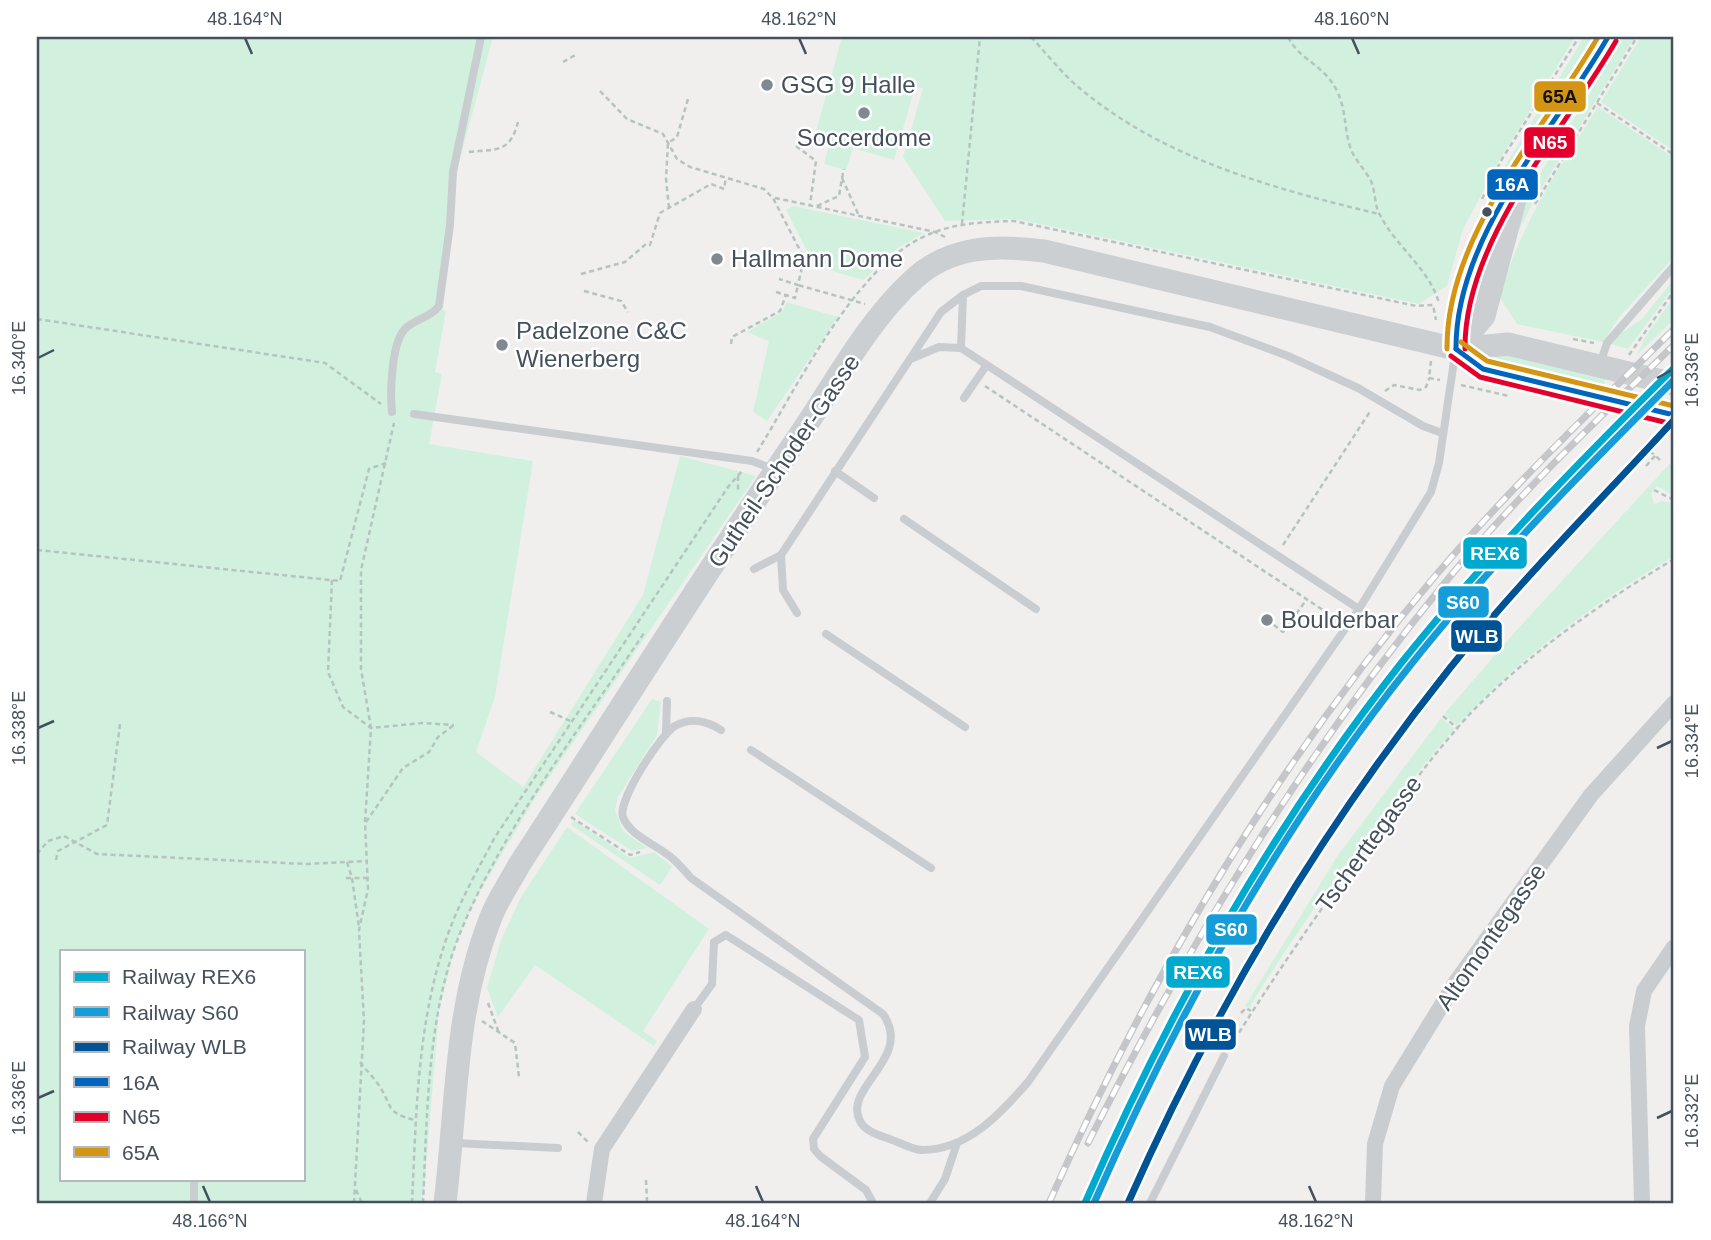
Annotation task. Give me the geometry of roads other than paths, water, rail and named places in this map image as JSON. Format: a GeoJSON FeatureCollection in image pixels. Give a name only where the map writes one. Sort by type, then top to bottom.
{"type":"FeatureCollection","features":[{"type":"Feature","properties":{"kind":"street"},"geometry":{"type":"LineString","coordinates":[[1456,349],[1457,313],[1494,214],[1520,179],[1608,37]]}},
{"type":"Feature","properties":{"kind":"street","name":"Gutheil-Schoder-Gasse"},"geometry":{"type":"LineString","coordinates":[[444,1203],[451,1149],[457,1051],[464,1009],[492,914],[556,808],[775,470],[885,310],[915,278],[940,261],[970,249],[1007,247],[1044,251],[1456,349],[1508,344],[1614,359],[1674,384]]}},
{"type":"Feature","properties":{"kind":"street","name":"Gutheil-Schoder-Gasse"},"geometry":{"type":"LineString","coordinates":[[1456,349],[1482,369],[1674,415]]}},
{"type":"Feature","properties":{"kind":"street","name":"Altomontegasse"},"geometry":{"type":"LineString","coordinates":[[1373,1203],[1375,1144],[1392,1086],[1456,982],[1591,795],[1674,703]]}},
{"type":"Feature","properties":{"kind":"street"},"geometry":{"type":"LineString","coordinates":[[1642,1203],[1637,1026],[1644,991],[1674,947]]}},
{"type":"Feature","properties":{"kind":"street"},"geometry":{"type":"LineString","coordinates":[[594,1203],[602,1149],[694,1009]]}},
{"type":"Feature","properties":{"kind":"street","name":"Gutheil-Schoder-Gasse"},"geometry":{"type":"LineString","coordinates":[[451,1149],[452,1203]]}},
{"type":"Feature","properties":{"kind":"lane"},"geometry":{"type":"LineString","coordinates":[[391,412],[391,376],[399,338],[408,326],[435,313],[439,306],[457,154],[481,37]]}},
{"type":"Feature","properties":{"kind":"lane"},"geometry":{"type":"LineString","coordinates":[[1614,359],[1674,265]]}},
{"type":"Feature","properties":{"kind":"lane"},"geometry":{"type":"LineString","coordinates":[[754,569],[781,555],[941,312],[963,295],[981,286],[1021,286],[1210,327],[1288,356],[1378,400],[1423,426],[1442,433]]}},
{"type":"Feature","properties":{"kind":"lane"},"geometry":{"type":"LineString","coordinates":[[961,348],[963,295]]}},
{"type":"Feature","properties":{"kind":"lane"},"geometry":{"type":"LineString","coordinates":[[913,358],[939,347],[961,348],[1359,609]]}},
{"type":"Feature","properties":{"kind":"lane"},"geometry":{"type":"LineString","coordinates":[[721,730],[710,723],[695,720],[678,724],[666,732],[623,800],[621,814],[629,828],[657,847],[691,878],[883,1014],[891,1034],[889,1054],[862,1094],[857,1108],[860,1123],[876,1134],[921,1150],[957,1143],[997,1118],[1028,1082],[1359,609],[1430,492],[1439,463],[1456,349]]}},
{"type":"Feature","properties":{"kind":"lane"},"geometry":{"type":"LineString","coordinates":[[964,398],[986,366]]}},
{"type":"Feature","properties":{"kind":"lane"},"geometry":{"type":"LineString","coordinates":[[414,414],[752,461],[775,470]]}},
{"type":"Feature","properties":{"kind":"lane"},"geometry":{"type":"LineString","coordinates":[[835,471],[874,498]]}},
{"type":"Feature","properties":{"kind":"lane"},"geometry":{"type":"LineString","coordinates":[[904,519],[1036,609]]}},
{"type":"Feature","properties":{"kind":"lane"},"geometry":{"type":"LineString","coordinates":[[781,555],[783,590],[797,613]]}},
{"type":"Feature","properties":{"kind":"lane"},"geometry":{"type":"LineString","coordinates":[[826,634],[965,727]]}},
{"type":"Feature","properties":{"kind":"lane"},"geometry":{"type":"LineString","coordinates":[[666,732],[667,701]]}},
{"type":"Feature","properties":{"kind":"lane"},"geometry":{"type":"LineString","coordinates":[[751,750],[931,867]]}},
{"type":"Feature","properties":{"kind":"lane"},"geometry":{"type":"LineString","coordinates":[[694,1009],[712,984],[714,942],[726,935],[859,1020],[865,1057],[813,1139],[814,1149],[820,1156],[866,1189],[873,1203]]}},
{"type":"Feature","properties":{"kind":"lane"},"geometry":{"type":"LineString","coordinates":[[1150,1203],[1224,1055]]}},
{"type":"Feature","properties":{"kind":"lane"},"geometry":{"type":"LineString","coordinates":[[930,1203],[945,1179],[957,1143]]}},
{"type":"Feature","properties":{"kind":"lane"},"geometry":{"type":"LineString","coordinates":[[451,1149],[558,1148]]}},
{"type":"Feature","properties":{"kind":"lane"},"geometry":{"type":"LineString","coordinates":[[194,1180],[194,1203]]}},
{"type":"Feature","properties":{"kind":"railway"},"geometry":{"type":"LineString","coordinates":[[1049,1203],[1088,1119],[1173,955],[1270,797],[1322,721],[1378,647],[1464,543],[1552,449],[1674,329]]}},
{"type":"Feature","properties":{"kind":"railway"},"geometry":{"type":"LineString","coordinates":[[1088,1143],[1166,996],[1250,854],[1295,785],[1391,650],[1498,522],[1674,345]]}},
{"type":"Feature","properties":{"kind":"rail line","name":"REX6"},"geometry":{"type":"LineString","coordinates":[[1085,1203],[1152,1060],[1226,922],[1266,855],[1354,725],[1402,662],[1499,548],[1674,368]]}},
{"type":"Feature","properties":{"kind":"rail line","name":"S60"},"geometry":{"type":"LineString","coordinates":[[1094,1203],[1196,992],[1274,858],[1362,729],[1440,629],[1504,556],[1674,380]]}},
{"type":"Feature","properties":{"kind":"rail line","name":"WLB"},"geometry":{"type":"LineString","coordinates":[[1128,1203],[1196,1061],[1233,993],[1272,925],[1356,794],[1402,730],[1477,636],[1674,420]]}},
{"type":"Feature","properties":{"kind":"place","name":"GSG 9 Halle"},"geometry":{"type":"Point","coordinates":[767,85]}},
{"type":"Feature","properties":{"kind":"place","name":"Soccerdome"},"geometry":{"type":"Point","coordinates":[864,113]}},
{"type":"Feature","properties":{"kind":"place","name":"Hallmann Dome"},"geometry":{"type":"Point","coordinates":[717,259]}},
{"type":"Feature","properties":{"kind":"place","name":"Padelzone C&C Wienerberg"},"geometry":{"type":"Point","coordinates":[502,345]}},
{"type":"Feature","properties":{"kind":"place","name":"Boulderbar"},"geometry":{"type":"Point","coordinates":[1267,620]}}]}
